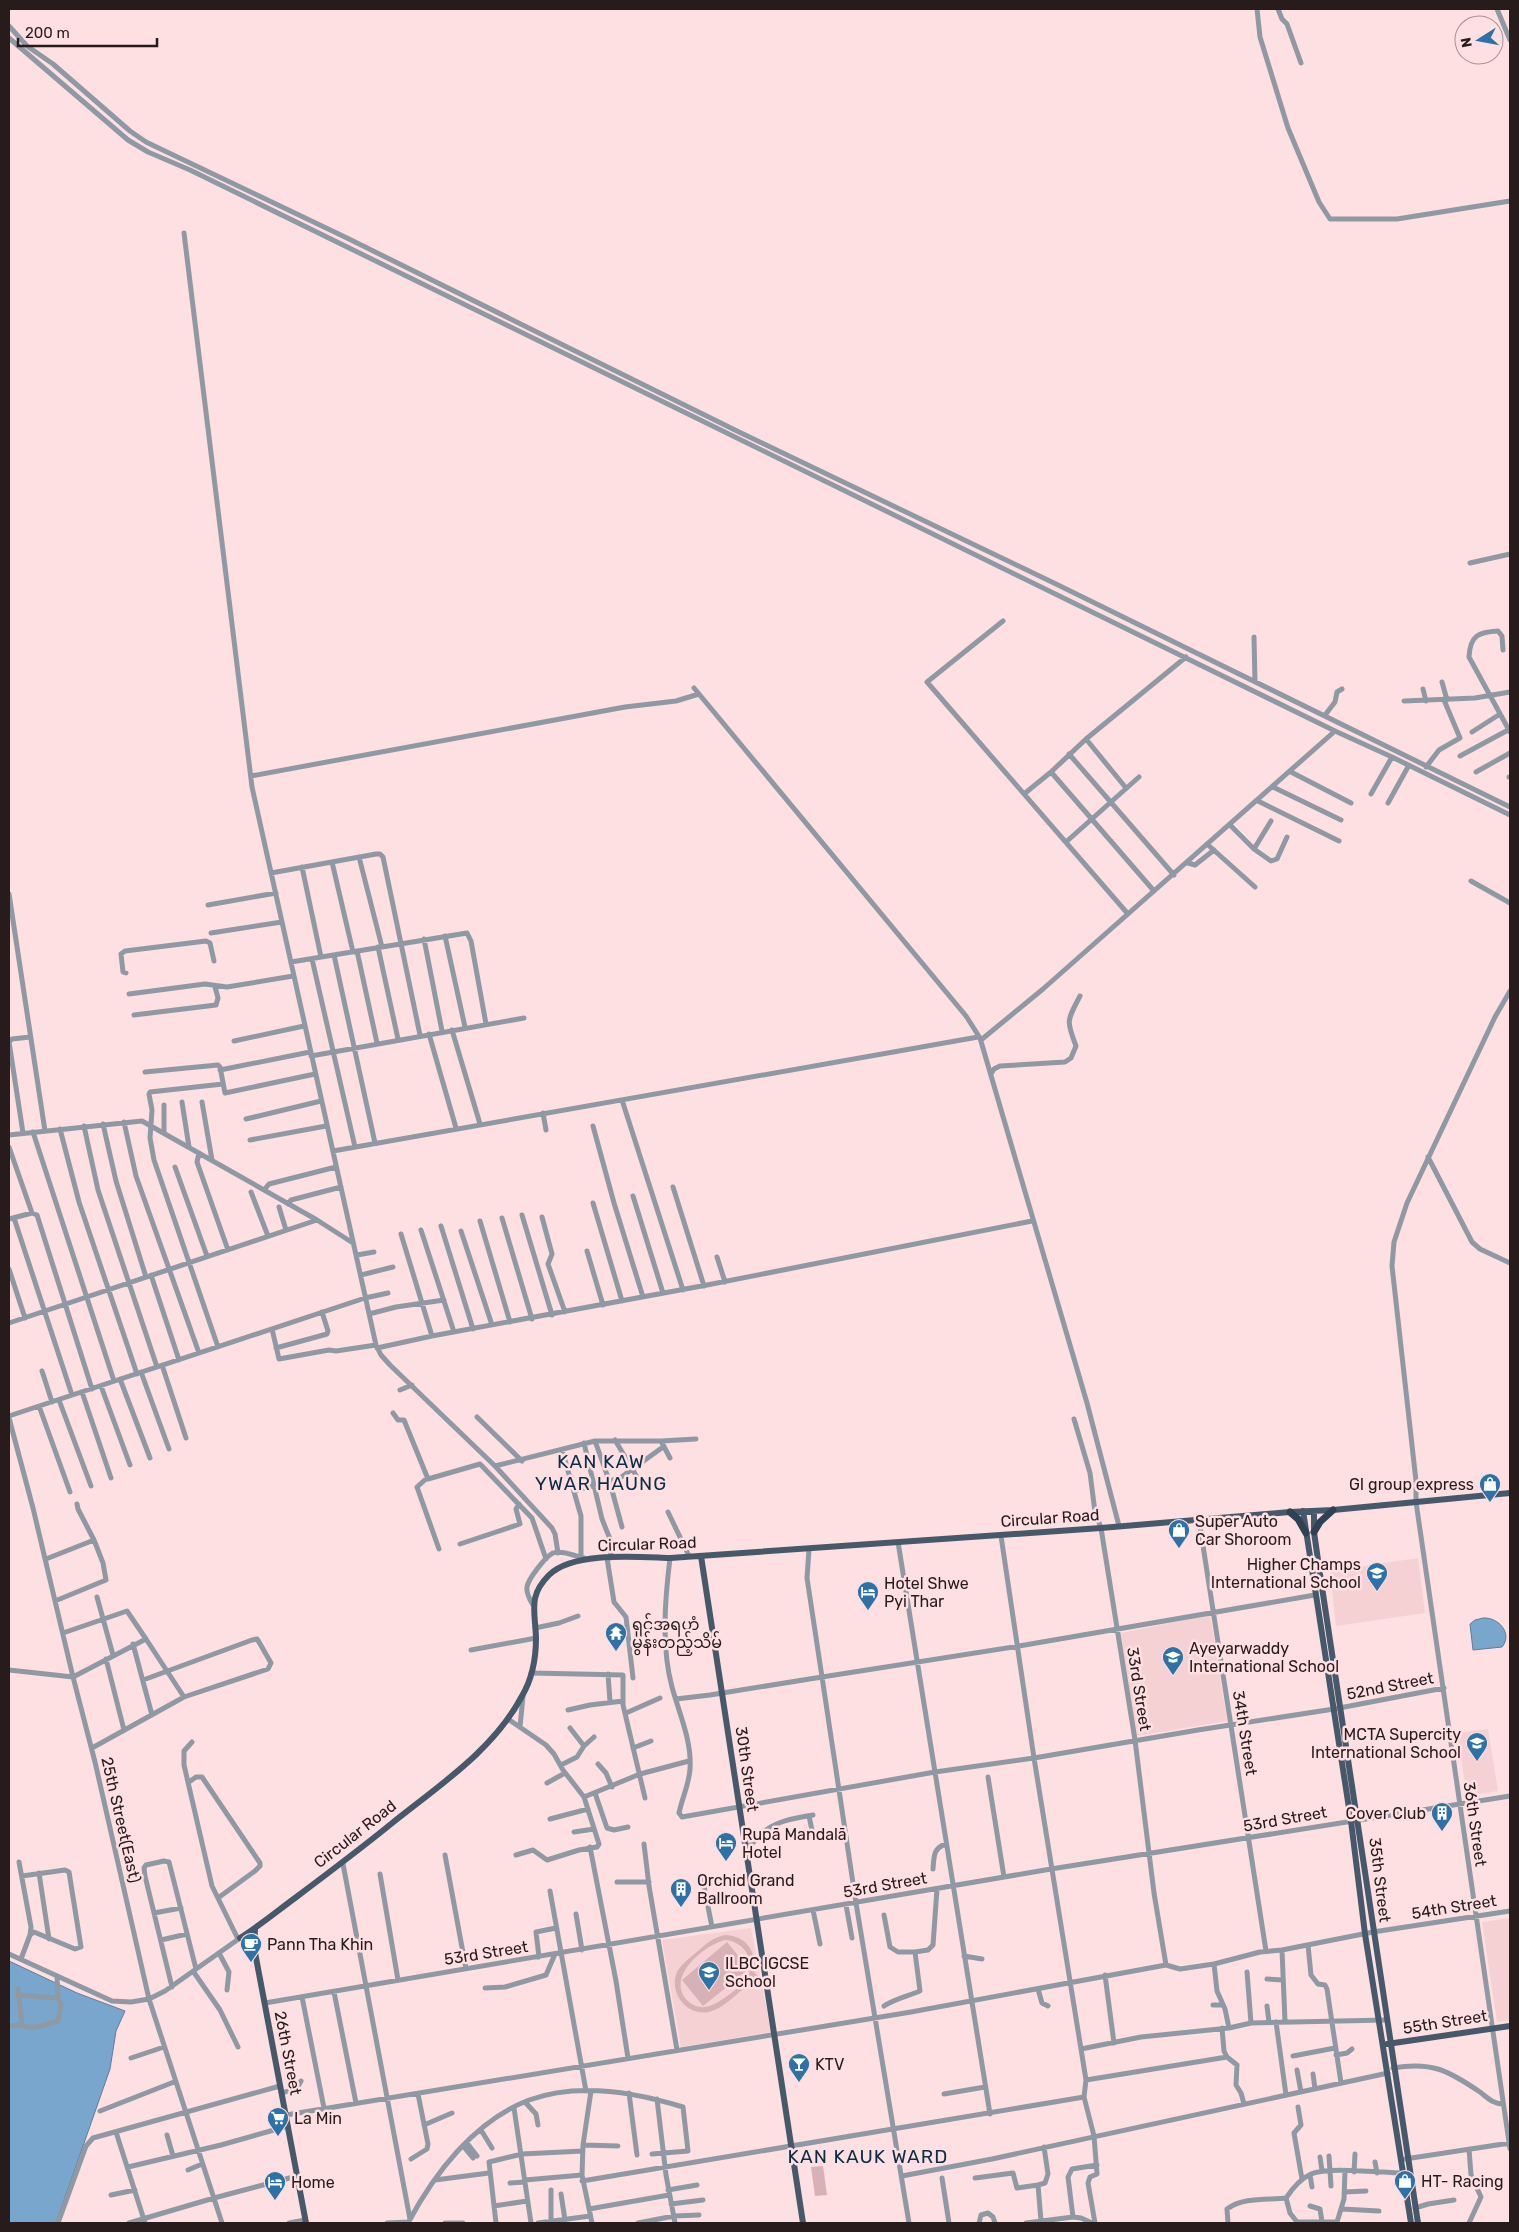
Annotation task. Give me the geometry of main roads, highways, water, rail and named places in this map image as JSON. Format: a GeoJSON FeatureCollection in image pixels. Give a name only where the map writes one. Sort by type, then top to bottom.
{"type":"FeatureCollection","features":[{"type":"Feature","properties":{"kind":"highway"},"geometry":{"type":"LineString","coordinates":[[1290,1512],[1310,1533],[1333,1510]]}},
{"type":"Feature","properties":{"kind":"main road","name":"Circular Road"},"geometry":{"type":"LineString","coordinates":[[254,1947],[249,1941],[239,1939],[343,1864],[482,1750],[508,1719],[523,1696],[531,1673],[536,1638],[533,1606],[538,1588],[554,1571],[567,1564],[589,1559],[670,1558],[1001,1536],[1333,1510],[1510,1493]]}},
{"type":"Feature","properties":{"kind":"main road","name":"35th Street"},"geometry":{"type":"LineString","coordinates":[[1314,1511],[1310,1533],[1312,1575],[1337,1709],[1373,1932],[1383,2021]]}},
{"type":"Feature","properties":{"kind":"main road","name":"35th Street"},"geometry":{"type":"LineString","coordinates":[[1303,1512],[1320,1574],[1337,1709]]}},
{"type":"Feature","properties":{"kind":"main road","name":"30th Street"},"geometry":{"type":"LineString","coordinates":[[701,1556],[738,1808],[775,2034],[803,2223]]}},
{"type":"Feature","properties":{"kind":"main road"},"geometry":{"type":"LineString","coordinates":[[1312,1575],[1320,1574]]}},
{"type":"Feature","properties":{"kind":"main road"},"geometry":{"type":"LineString","coordinates":[[1355,1820],[1365,1934],[1383,2021],[1405,2159],[1418,2223]]}},
{"type":"Feature","properties":{"kind":"main road","name":"26th Street"},"geometry":{"type":"LineString","coordinates":[[255,1928],[254,1947],[305,2222]]}},
{"type":"Feature","properties":{"kind":"main road","name":"55th Street"},"geometry":{"type":"LineString","coordinates":[[1387,2044],[1510,2026]]}},
{"type":"Feature","properties":{"kind":"main road"},"geometry":{"type":"LineString","coordinates":[[1405,2159],[1404,2173],[1412,2223]]}},
{"type":"Feature","properties":{"kind":"water"},"geometry":{"type":"Polygon","coordinates":[[[1483,1618],[1494,1620],[1503,1627],[1506,1637],[1502,1647],[1473,1650],[1470,1624],[1475,1620],[1483,1618]]]}},
{"type":"Feature","properties":{"kind":"water"},"geometry":{"type":"Polygon","coordinates":[[[9,1961],[77,1993],[125,2011],[116,2031],[110,2069],[56,2223],[9,2223],[9,1961]]]}},
{"type":"Feature","properties":{"kind":"place","name":"GI group express"},"geometry":{"type":"Point","coordinates":[1490,1503]}},
{"type":"Feature","properties":{"kind":"place","name":"Super Auto Car Shoroom"},"geometry":{"type":"Point","coordinates":[1179,1549]}},
{"type":"Feature","properties":{"kind":"place","name":"Higher Champs International School"},"geometry":{"type":"Point","coordinates":[1377,1592]}},
{"type":"Feature","properties":{"kind":"place","name":"Hotel Shwe Pyi Thar"},"geometry":{"type":"Point","coordinates":[868,1611]}},
{"type":"Feature","properties":{"kind":"place","name":"ရှင်အရဟံ မွန်းတည့်သိမ်"},"geometry":{"type":"Point","coordinates":[616,1652]}},
{"type":"Feature","properties":{"kind":"place","name":"Ayeyarwaddy International School"},"geometry":{"type":"Point","coordinates":[1173,1676]}},
{"type":"Feature","properties":{"kind":"place","name":"MCTA Supercity International School"},"geometry":{"type":"Point","coordinates":[1477,1762]}},
{"type":"Feature","properties":{"kind":"place","name":"Cover Club"},"geometry":{"type":"Point","coordinates":[1442,1832]}},
{"type":"Feature","properties":{"kind":"place","name":"Rupā Mandalā Hotel"},"geometry":{"type":"Point","coordinates":[726,1862]}},
{"type":"Feature","properties":{"kind":"place","name":"Orchid Grand Ballroom"},"geometry":{"type":"Point","coordinates":[681,1908]}},
{"type":"Feature","properties":{"kind":"place","name":"Pann Tha Khin"},"geometry":{"type":"Point","coordinates":[251,1963]}},
{"type":"Feature","properties":{"kind":"place","name":"ILBC IGCSE School"},"geometry":{"type":"Point","coordinates":[709,1991]}},
{"type":"Feature","properties":{"kind":"place","name":"KTV"},"geometry":{"type":"Point","coordinates":[799,2083]}},
{"type":"Feature","properties":{"kind":"place","name":"La Min"},"geometry":{"type":"Point","coordinates":[278,2137]}},
{"type":"Feature","properties":{"kind":"place","name":"HT- Racing"},"geometry":{"type":"Point","coordinates":[1405,2200]}},
{"type":"Feature","properties":{"kind":"place","name":"Home"},"geometry":{"type":"Point","coordinates":[275,2201]}},
{"type":"Feature","properties":{"kind":"district","name":"KAN KAW YWAR HAUNG"},"geometry":{"type":"Point","coordinates":[601,1472]}},
{"type":"Feature","properties":{"kind":"district","name":"KAN KAUK WARD"},"geometry":{"type":"Point","coordinates":[868,2156]}}]}
